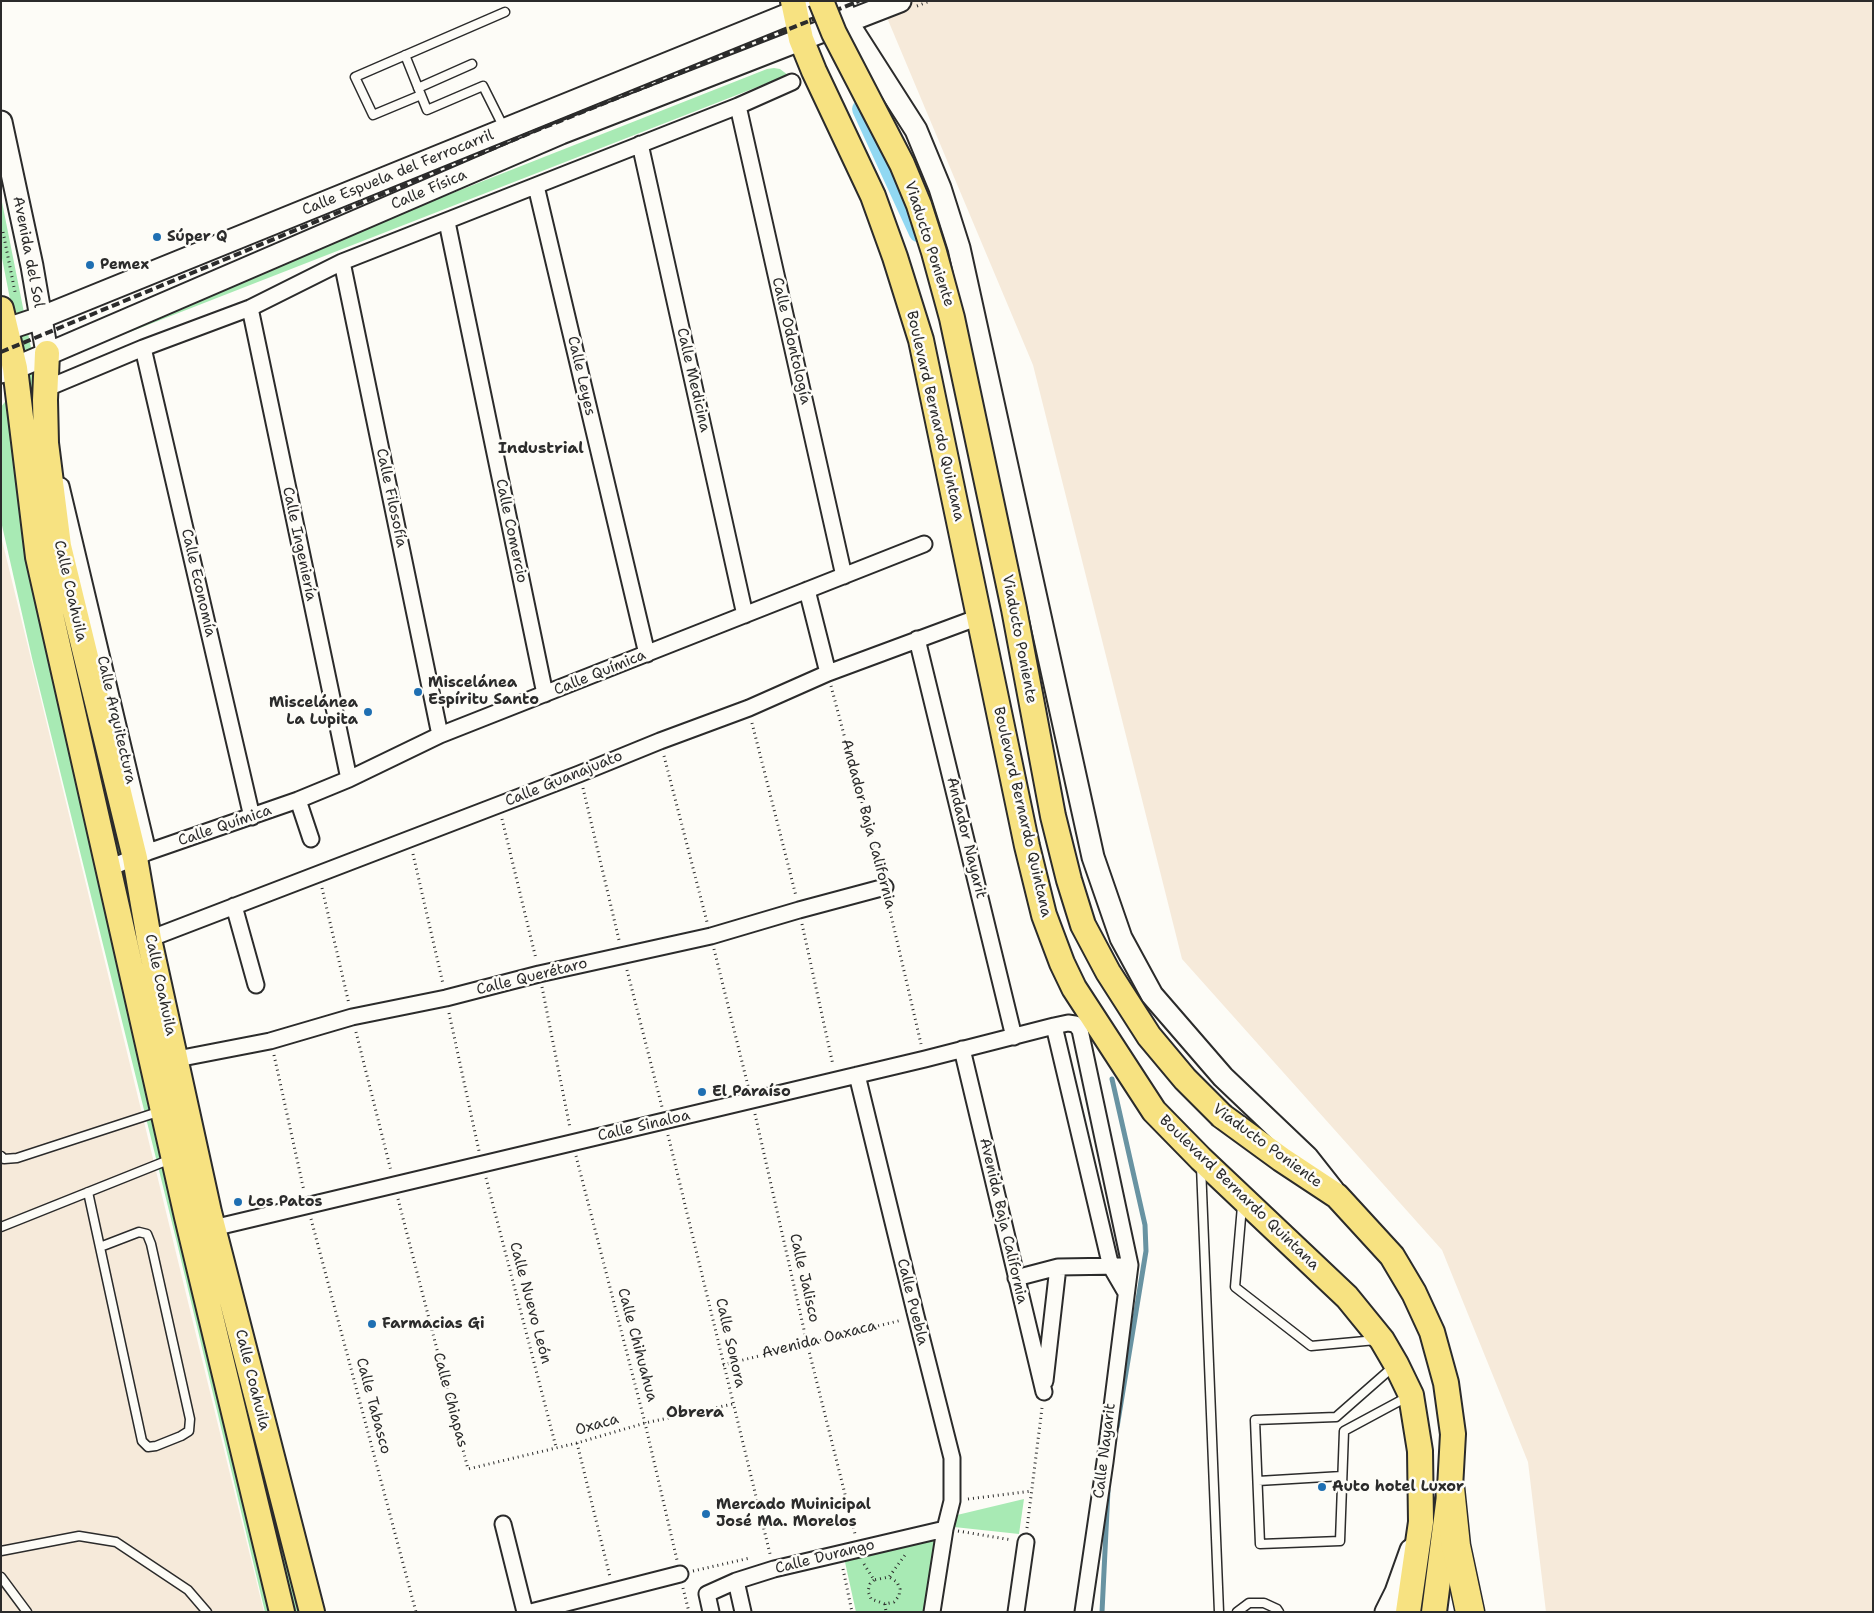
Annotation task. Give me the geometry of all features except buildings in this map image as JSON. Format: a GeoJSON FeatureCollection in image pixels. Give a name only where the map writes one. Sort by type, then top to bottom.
{"type":"FeatureCollection","features":[{"type":"Feature","properties":{"kind":"highway"},"geometry":{"type":"LineString","coordinates":[[1450,1488],[1456,1546],[1470,1612]]}},
{"type":"Feature","properties":{"kind":"main road","name":"Viaducto Poniente"},"geometry":{"type":"LineString","coordinates":[[821,1],[834,33],[902,164],[919,205],[934,252],[952,318],[1012,599],[1053,816],[1069,880],[1083,925],[1108,972],[1149,1036],[1184,1080],[1222,1116],[1281,1159],[1338,1196]]}},
{"type":"Feature","properties":{"kind":"main road","name":"Boulevard Bernardo Quintana"},"geometry":{"type":"LineString","coordinates":[[794,7],[801,39],[814,71],[873,196],[921,340],[1027,846],[1044,915],[1062,963],[1074,988],[1154,1111],[1201,1159],[1348,1297],[1382,1340],[1396,1364],[1411,1396],[1420,1451],[1421,1522],[1408,1612]]}},
{"type":"Feature","properties":{"kind":"main road"},"geometry":{"type":"LineString","coordinates":[[3,323],[8,370]]}},
{"type":"Feature","properties":{"kind":"main road","name":"Calle Coahuila"},"geometry":{"type":"LineString","coordinates":[[47,353],[45,389],[35,444],[38,557],[163,1111],[282,1612]]}},
{"type":"Feature","properties":{"kind":"main road","name":"Calle Coahuila"},"geometry":{"type":"LineString","coordinates":[[8,370],[35,444],[59,546],[141,855],[149,939],[213,1228],[312,1612]]}},
{"type":"Feature","properties":{"kind":"main road"},"geometry":{"type":"LineString","coordinates":[[1338,1196],[1392,1256],[1414,1293],[1432,1332],[1446,1383],[1453,1434],[1450,1488],[1434,1612]]}},
{"type":"Feature","properties":{"kind":"street","name":"Calle Espuela del Ferrocarril"},"geometry":{"type":"LineString","coordinates":[[3,323],[40,318],[504,130],[794,7],[825,1]]}},
{"type":"Feature","properties":{"kind":"street"},"geometry":{"type":"LineString","coordinates":[[840,1],[847,22],[916,130],[940,188],[959,248],[1092,857],[1121,938],[1152,995],[1223,1077],[1307,1156],[1338,1196]]}},
{"type":"Feature","properties":{"kind":"street","name":"Calle Física"},"geometry":{"type":"LineString","coordinates":[[8,370],[561,133],[900,1]]}},
{"type":"Feature","properties":{"kind":"street"},"geometry":{"type":"LineString","coordinates":[[45,389],[143,348],[250,308],[342,262],[738,106],[792,82]]}},
{"type":"Feature","properties":{"kind":"street","name":"Calle Odontología"},"geometry":{"type":"LineString","coordinates":[[738,106],[844,576]]}},
{"type":"Feature","properties":{"kind":"street","name":"Avenida del Sol"},"geometry":{"type":"LineString","coordinates":[[1,122],[32,266],[47,353]]}},
{"type":"Feature","properties":{"kind":"street","name":"Calle Medicina"},"geometry":{"type":"LineString","coordinates":[[640,144],[745,615]]}},
{"type":"Feature","properties":{"kind":"street","name":"Calle Leyes"},"geometry":{"type":"LineString","coordinates":[[536,186],[647,654]]}},
{"type":"Feature","properties":{"kind":"street","name":"Calle Comercio"},"geometry":{"type":"LineString","coordinates":[[447,222],[545,694]]}},
{"type":"Feature","properties":{"kind":"street","name":"Calle Filosofía"},"geometry":{"type":"LineString","coordinates":[[342,262],[440,734]]}},
{"type":"Feature","properties":{"kind":"street","name":"Calle Ingeniería"},"geometry":{"type":"LineString","coordinates":[[250,308],[349,779]]}},
{"type":"Feature","properties":{"kind":"street","name":"Calle Economía"},"geometry":{"type":"LineString","coordinates":[[143,348],[252,817]]}},
{"type":"Feature","properties":{"kind":"street","name":"Calle Química"},"geometry":{"type":"LineString","coordinates":[[109,868],[298,800],[349,779],[440,734],[924,544]]}},
{"type":"Feature","properties":{"kind":"street"},"geometry":{"type":"LineString","coordinates":[[807,590],[828,673]]}},
{"type":"Feature","properties":{"kind":"street","name":"Calle Guanajuato"},"geometry":{"type":"LineString","coordinates":[[149,939],[749,708],[828,673],[979,617]]}},
{"type":"Feature","properties":{"kind":"street","name":"Andador Nayarit"},"geometry":{"type":"LineString","coordinates":[[917,639],[1014,1037]]}},
{"type":"Feature","properties":{"kind":"street"},"geometry":{"type":"LineString","coordinates":[[298,800],[311,839]]}},
{"type":"Feature","properties":{"kind":"street","name":"Calle Querétaro"},"geometry":{"type":"LineString","coordinates":[[176,1059],[270,1041],[352,1017],[446,998],[539,974],[711,936],[885,887]]}},
{"type":"Feature","properties":{"kind":"street"},"geometry":{"type":"LineString","coordinates":[[234,906],[256,985]]}},
{"type":"Feature","properties":{"kind":"street","name":"Calle Sinaloa"},"geometry":{"type":"LineString","coordinates":[[213,1228],[925,1059],[1054,1026],[1068,1023],[1075,1024]]}},
{"type":"Feature","properties":{"kind":"street","name":"Calle Nayarit"},"geometry":{"type":"LineString","coordinates":[[1075,1024],[1080,1030],[1130,1265],[1125,1290],[1083,1612]]}},
{"type":"Feature","properties":{"kind":"street"},"geometry":{"type":"LineString","coordinates":[[1054,1026],[1111,1268],[1125,1290]]}},
{"type":"Feature","properties":{"kind":"street","name":"Avenida Baja California"},"geometry":{"type":"LineString","coordinates":[[962,1049],[1044,1392]]}},
{"type":"Feature","properties":{"kind":"street","name":"Calle Puebla"},"geometry":{"type":"LineString","coordinates":[[857,1075],[952,1458],[952,1501],[945,1529],[932,1612]]}},
{"type":"Feature","properties":{"kind":"street"},"geometry":{"type":"LineString","coordinates":[[1016,1278],[1058,1267],[1111,1268],[1130,1265]]}},
{"type":"Feature","properties":{"kind":"street"},"geometry":{"type":"LineString","coordinates":[[1044,1392],[1058,1267]]}},
{"type":"Feature","properties":{"kind":"street"},"geometry":{"type":"LineString","coordinates":[[1386,1612],[1396,1592],[1421,1522]]}},
{"type":"Feature","properties":{"kind":"street"},"geometry":{"type":"LineString","coordinates":[[504,1524],[524,1612]]}},
{"type":"Feature","properties":{"kind":"street","name":"Calle Durango"},"geometry":{"type":"LineString","coordinates":[[710,1612],[707,1594],[736,1581],[774,1569],[945,1529]]}},
{"type":"Feature","properties":{"kind":"street"},"geometry":{"type":"LineString","coordinates":[[1016,1612],[1026,1542]]}},
{"type":"Feature","properties":{"kind":"street"},"geometry":{"type":"LineString","coordinates":[[531,1612],[680,1574]]}},
{"type":"Feature","properties":{"kind":"street"},"geometry":{"type":"LineString","coordinates":[[736,1581],[743,1612]]}},
{"type":"Feature","properties":{"kind":"lane"},"geometry":{"type":"LineString","coordinates":[[472,64],[374,115],[356,77],[505,12]]}},
{"type":"Feature","properties":{"kind":"lane"},"geometry":{"type":"LineString","coordinates":[[405,55],[427,110],[484,86],[504,130]]}},
{"type":"Feature","properties":{"kind":"lane"},"geometry":{"type":"LineString","coordinates":[[1,1156],[4,1159],[17,1158],[163,1111]]}},
{"type":"Feature","properties":{"kind":"lane"},"geometry":{"type":"LineString","coordinates":[[1,1227],[174,1158]]}},
{"type":"Feature","properties":{"kind":"lane"},"geometry":{"type":"LineString","coordinates":[[1201,1159],[1219,1612]]}},
{"type":"Feature","properties":{"kind":"lane"},"geometry":{"type":"LineString","coordinates":[[88,1192],[142,1441],[148,1448],[156,1446],[189,1431],[190,1419],[151,1244],[147,1234],[139,1232],[100,1247]]}},
{"type":"Feature","properties":{"kind":"lane"},"geometry":{"type":"LineString","coordinates":[[1243,1199],[1235,1287],[1310,1346],[1382,1340]]}},
{"type":"Feature","properties":{"kind":"lane"},"geometry":{"type":"LineString","coordinates":[[1396,1364],[1336,1417],[1255,1420],[1260,1544],[1340,1542],[1344,1431],[1411,1396]]}},
{"type":"Feature","properties":{"kind":"lane"},"geometry":{"type":"LineString","coordinates":[[1258,1481],[1342,1476]]}},
{"type":"Feature","properties":{"kind":"lane"},"geometry":{"type":"LineString","coordinates":[[1,1551],[78,1536],[116,1542],[188,1590],[207,1612]]}},
{"type":"Feature","properties":{"kind":"lane"},"geometry":{"type":"LineString","coordinates":[[1,1577],[27,1612]]}},
{"type":"Feature","properties":{"kind":"lane"},"geometry":{"type":"LineString","coordinates":[[1237,1612],[1249,1603],[1264,1603],[1277,1609],[1279,1612]]}},
{"type":"Feature","properties":{"kind":"path","name":"Andador Baja California"},"geometry":{"type":"LineString","coordinates":[[828,673],[885,887],[925,1059]]}},
{"type":"Feature","properties":{"kind":"path","name":"Calle Tabasco"},"geometry":{"type":"LineString","coordinates":[[270,1041],[308,1206],[416,1612]]}},
{"type":"Feature","properties":{"kind":"path","name":"Calle Jalisco"},"geometry":{"type":"LineString","coordinates":[[751,1100],[857,1549],[874,1580]]}},
{"type":"Feature","properties":{"kind":"path","name":"Calle Sonora"},"geometry":{"type":"LineString","coordinates":[[665,1121],[774,1569]]}},
{"type":"Feature","properties":{"kind":"path","name":"Calle Chihuahua"},"geometry":{"type":"LineString","coordinates":[[572,1143],[645,1423],[689,1612]]}},
{"type":"Feature","properties":{"kind":"path","name":"Calle Nuevo León"},"geometry":{"type":"LineString","coordinates":[[482,1164],[556,1447]]}},
{"type":"Feature","properties":{"kind":"path","name":"Calle Chiapas"},"geometry":{"type":"LineString","coordinates":[[394,1185],[468,1469]]}},
{"type":"Feature","properties":{"kind":"path","name":"Avenida Oaxaca"},"geometry":{"type":"LineString","coordinates":[[724,1365],[916,1316]]}},
{"type":"Feature","properties":{"kind":"path"},"geometry":{"type":"LineString","coordinates":[[945,1529],[1026,1542],[1044,1392]]}},
{"type":"Feature","properties":{"kind":"path","name":"Oxaca"},"geometry":{"type":"LineString","coordinates":[[468,1469],[577,1443],[645,1423],[733,1404]]}},
{"type":"Feature","properties":{"kind":"path"},"geometry":{"type":"LineString","coordinates":[[577,1443],[614,1590]]}},
{"type":"Feature","properties":{"kind":"path"},"geometry":{"type":"LineString","coordinates":[[952,1501],[1032,1491]]}},
{"type":"Feature","properties":{"kind":"path"},"geometry":{"type":"LineString","coordinates":[[889,1577],[897,1582],[900,1589],[899,1596],[894,1602],[885,1604],[871,1599],[868,1591],[870,1584],[874,1580],[889,1577],[920,1535]]}},
{"type":"Feature","properties":{"kind":"path"},"geometry":{"type":"LineString","coordinates":[[840,1554],[852,1612]]}},
{"type":"Feature","properties":{"kind":"path"},"geometry":{"type":"LineString","coordinates":[[885,1604],[886,1612]]}},
{"type":"Feature","properties":{"kind":"shaded area"},"geometry":{"type":"Polygon","coordinates":[[[880,1],[1873,1],[1873,1612],[1546,1612],[1528,1462],[1442,1250],[1182,959],[1033,365],[880,1]]]}},
{"type":"Feature","properties":{"kind":"shaded area"},"geometry":{"type":"Polygon","coordinates":[[[1,536],[231,1478],[264,1612],[1,1612],[1,536]]]}},
{"type":"Feature","properties":{"kind":"green space"},"geometry":{"type":"Polygon","coordinates":[[[767,69],[780,69],[788,75],[35,369],[308,1612],[265,1612],[177,1243],[32,658],[1,521],[1,407],[25,376],[1,253],[1,197],[35,368],[70,344],[767,69]]]}},
{"type":"Feature","properties":{"kind":"green space"},"geometry":{"type":"Polygon","coordinates":[[[1024,1499],[1019,1534],[954,1527],[957,1515],[1024,1499]]]}},
{"type":"Feature","properties":{"kind":"green space"},"geometry":{"type":"Polygon","coordinates":[[[937,1530],[925,1612],[856,1612],[843,1553],[937,1530]]]}},
{"type":"Feature","properties":{"kind":"waterway"},"geometry":{"type":"LineString","coordinates":[[861,109],[918,233]]}},
{"type":"Feature","properties":{"kind":"waterway"},"geometry":{"type":"LineString","coordinates":[[1112,1079],[1145,1225],[1146,1251],[1117,1427]]}},
{"type":"Feature","properties":{"kind":"waterway"},"geometry":{"type":"LineString","coordinates":[[1102,1612],[1108,1490]]}},
{"type":"Feature","properties":{"kind":"railway"},"geometry":{"type":"LineString","coordinates":[[1,352],[535,131],[859,1]]}},
{"type":"Feature","properties":{"kind":"place","name":"Súper Q"},"geometry":{"type":"Point","coordinates":[157,237]}},
{"type":"Feature","properties":{"kind":"place","name":"Pemex"},"geometry":{"type":"Point","coordinates":[90,265]}},
{"type":"Feature","properties":{"kind":"place","name":"Miscelánea Espíritu Santo"},"geometry":{"type":"Point","coordinates":[418,692]}},
{"type":"Feature","properties":{"kind":"place","name":"Miscelánea La Lupita"},"geometry":{"type":"Point","coordinates":[368,712]}},
{"type":"Feature","properties":{"kind":"place","name":"El Paraíso"},"geometry":{"type":"Point","coordinates":[702,1092]}},
{"type":"Feature","properties":{"kind":"place","name":"Los Patos"},"geometry":{"type":"Point","coordinates":[238,1202]}},
{"type":"Feature","properties":{"kind":"place","name":"Farmacias Gi"},"geometry":{"type":"Point","coordinates":[372,1324]}},
{"type":"Feature","properties":{"kind":"place","name":"Auto hotel Luxor"},"geometry":{"type":"Point","coordinates":[1322,1487]}},
{"type":"Feature","properties":{"kind":"place","name":"Mercado Muinicipal José Ma. Morelos"},"geometry":{"type":"Point","coordinates":[706,1514]}},
{"type":"Feature","properties":{"kind":"district","name":"Industrial"},"geometry":{"type":"Point","coordinates":[541,449]}},
{"type":"Feature","properties":{"kind":"district","name":"Obrera"},"geometry":{"type":"Point","coordinates":[695,1413]}}]}
